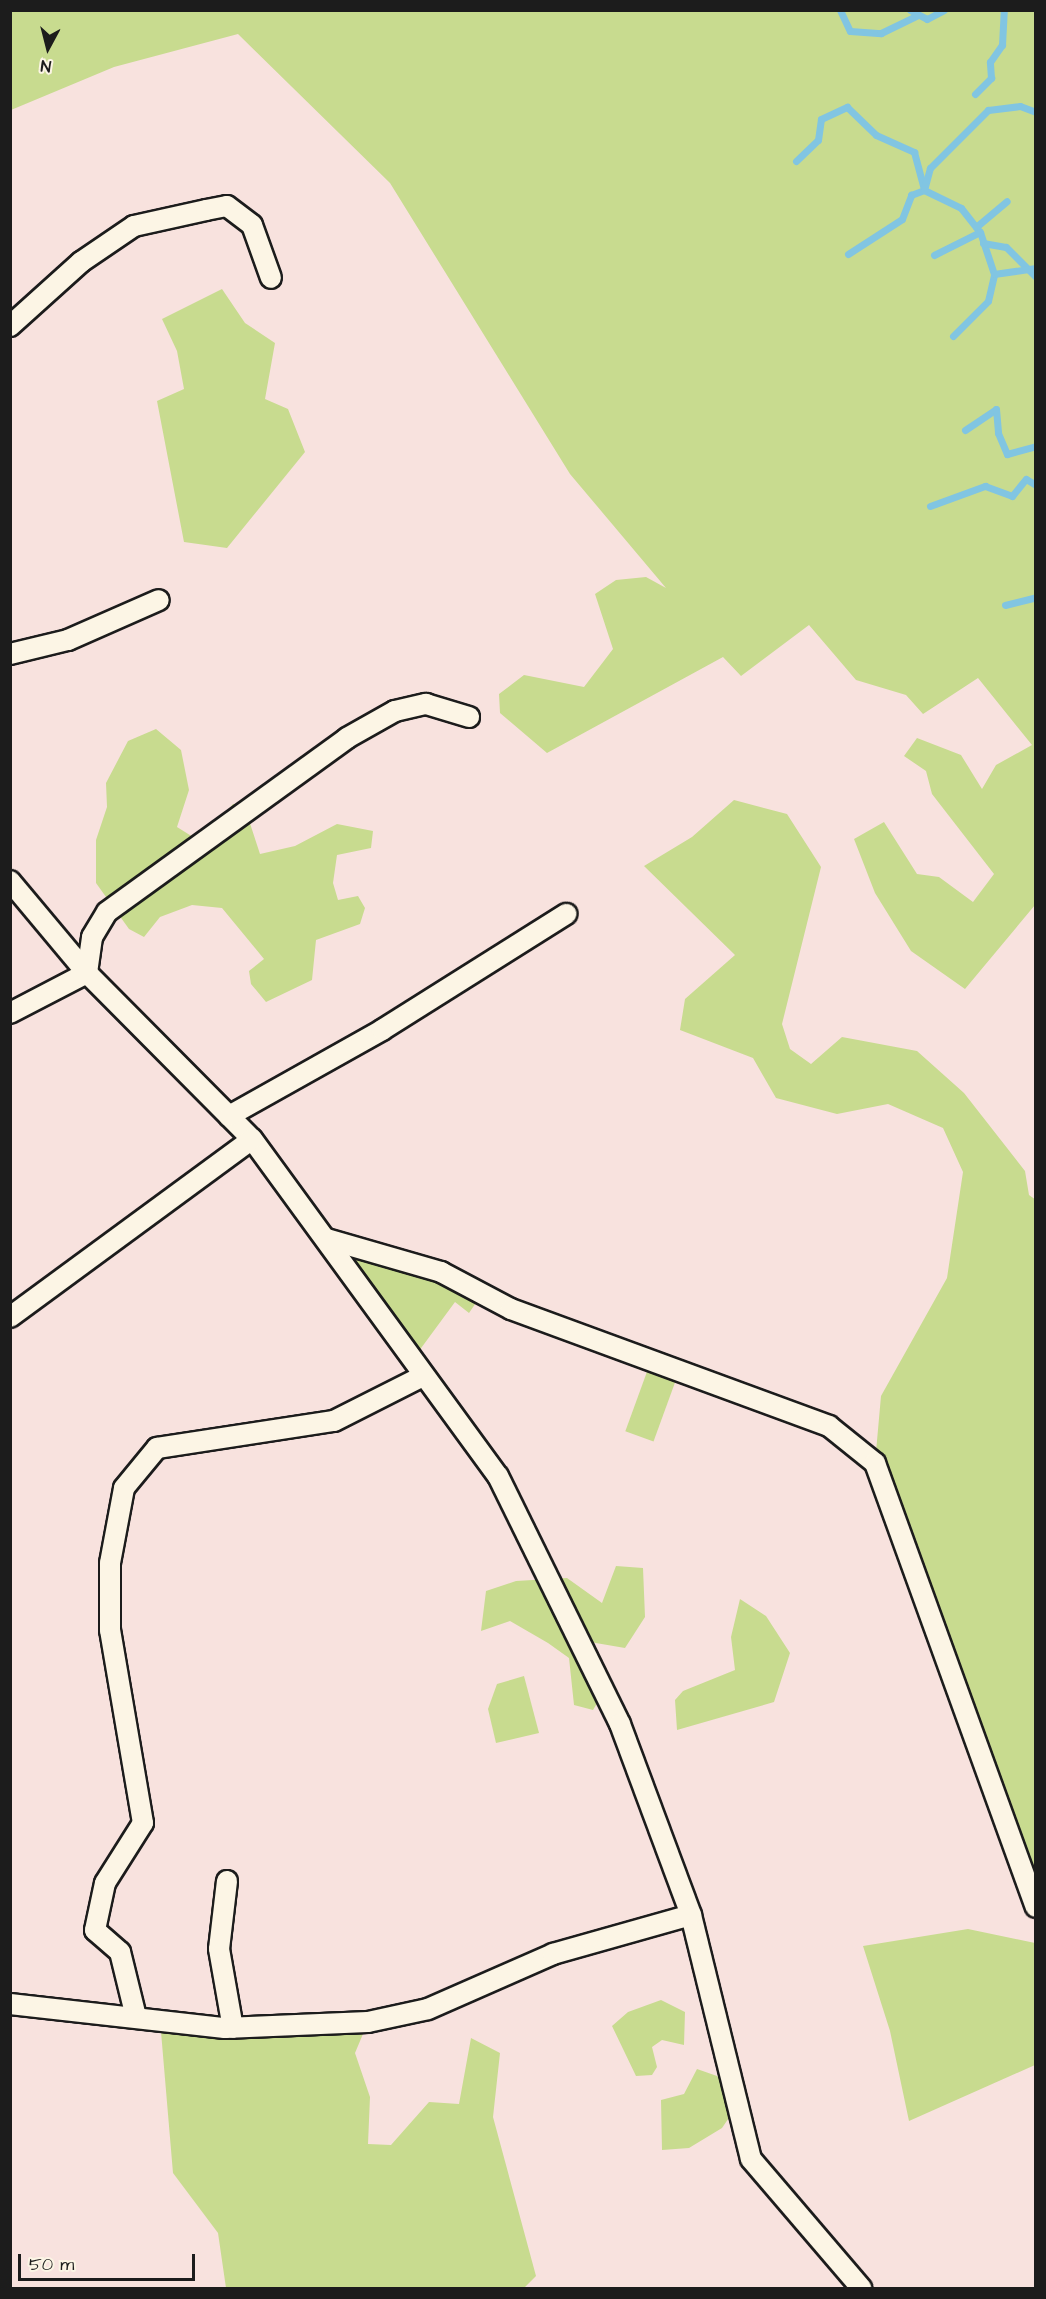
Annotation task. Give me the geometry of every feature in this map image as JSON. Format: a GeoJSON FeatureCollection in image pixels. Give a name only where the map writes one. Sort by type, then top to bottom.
{"type":"FeatureCollection","features":[{"type":"Feature","properties":{"kind":"street"},"geometry":{"type":"LineString","coordinates":[[10,326],[81,262],[135,226],[198,211],[227,206],[252,225],[271,278]]}},
{"type":"Feature","properties":{"kind":"street"},"geometry":{"type":"LineString","coordinates":[[10,654],[68,640],[159,600]]}},
{"type":"Feature","properties":{"kind":"street"},"geometry":{"type":"LineString","coordinates":[[87,973],[92,938],[107,912],[308,764],[395,711],[426,704],[469,717]]}},
{"type":"Feature","properties":{"kind":"street"},"geometry":{"type":"LineString","coordinates":[[10,881],[87,973],[252,1139],[498,1476],[620,1724],[691,1915],[752,2163],[861,2289]]}},
{"type":"Feature","properties":{"kind":"street"},"geometry":{"type":"LineString","coordinates":[[229,1116],[382,1030],[566,915]]}},
{"type":"Feature","properties":{"kind":"street"},"geometry":{"type":"LineString","coordinates":[[10,1013],[87,973]]}},
{"type":"Feature","properties":{"kind":"street"},"geometry":{"type":"LineString","coordinates":[[10,1317],[252,1139]]}},
{"type":"Feature","properties":{"kind":"street"},"geometry":{"type":"LineString","coordinates":[[327,1239],[441,1272],[511,1310],[819,1422],[875,1463],[1035,1907]]}},
{"type":"Feature","properties":{"kind":"street"},"geometry":{"type":"LineString","coordinates":[[136,2017],[120,1952],[95,1930],[105,1883],[143,1823],[110,1630],[110,1563],[124,1488],[157,1448],[334,1421],[423,1376]]}},
{"type":"Feature","properties":{"kind":"street"},"geometry":{"type":"LineString","coordinates":[[227,1881],[219,1949],[233,2028]]}},
{"type":"Feature","properties":{"kind":"street"},"geometry":{"type":"LineString","coordinates":[[10,2004],[233,2028],[320,2028],[403,2016],[553,1954],[691,1915]]}},
{"type":"Feature","properties":{"kind":"green space"},"geometry":{"type":"Polygon","coordinates":[[[10,11],[1035,11],[1035,905],[965,989],[911,951],[875,893],[854,839],[884,822],[917,874],[939,877],[973,902],[994,874],[932,794],[926,771],[904,756],[917,738],[961,755],[982,789],[996,765],[1032,745],[978,678],[923,714],[906,695],[856,680],[809,625],[741,676],[723,657],[547,753],[500,713],[499,694],[524,675],[584,687],[613,649],[595,594],[616,580],[646,577],[666,588],[570,474],[390,183],[238,34],[114,67],[11,110],[10,11]]]}},
{"type":"Feature","properties":{"kind":"green space"},"geometry":{"type":"Polygon","coordinates":[[[222,289],[245,323],[275,343],[265,399],[288,409],[305,452],[227,548],[184,542],[157,401],[184,389],[177,351],[162,319],[222,289]]]}},
{"type":"Feature","properties":{"kind":"green space"},"geometry":{"type":"Polygon","coordinates":[[[156,729],[181,750],[189,790],[177,827],[201,842],[233,804],[244,805],[260,854],[295,846],[337,824],[373,831],[371,848],[337,855],[333,883],[338,900],[358,896],[365,908],[360,924],[316,940],[312,980],[266,1002],[251,984],[249,971],[264,959],[222,908],[192,905],[160,917],[144,937],[129,929],[96,883],[96,840],[107,807],[106,783],[128,741],[156,729]]]}},
{"type":"Feature","properties":{"kind":"green space"},"geometry":{"type":"Polygon","coordinates":[[[734,800],[787,814],[821,867],[782,1024],[790,1049],[811,1064],[842,1037],[917,1051],[964,1093],[1025,1171],[1029,1195],[1036,1200],[1035,1907],[875,1463],[881,1396],[947,1278],[963,1172],[943,1128],[888,1104],[837,1114],[776,1098],[753,1058],[680,1030],[685,999],[735,955],[644,866],[692,837],[734,800]]]}},
{"type":"Feature","properties":{"kind":"green space"},"geometry":{"type":"Polygon","coordinates":[[[349,1258],[441,1272],[482,1294],[469,1313],[455,1302],[416,1355],[349,1258]]]}},
{"type":"Feature","properties":{"kind":"green space"},"geometry":{"type":"Polygon","coordinates":[[[652,1358],[680,1368],[654,1442],[625,1431],[652,1358]]]}},
{"type":"Feature","properties":{"kind":"green space"},"geometry":{"type":"Polygon","coordinates":[[[616,1566],[643,1568],[645,1617],[625,1648],[590,1642],[611,1680],[593,1710],[574,1705],[569,1658],[548,1643],[510,1621],[481,1631],[486,1591],[516,1581],[567,1578],[602,1603],[616,1566]]]}},
{"type":"Feature","properties":{"kind":"green space"},"geometry":{"type":"Polygon","coordinates":[[[740,1599],[766,1616],[790,1653],[774,1702],[677,1730],[675,1700],[683,1691],[735,1670],[731,1637],[740,1599]]]}},
{"type":"Feature","properties":{"kind":"green space"},"geometry":{"type":"Polygon","coordinates":[[[524,1676],[539,1733],[496,1743],[488,1709],[497,1684],[524,1676]]]}},
{"type":"Feature","properties":{"kind":"green space"},"geometry":{"type":"Polygon","coordinates":[[[968,1929],[1035,1943],[1035,2065],[909,2121],[890,2031],[863,1946],[968,1929]]]}},
{"type":"Feature","properties":{"kind":"green space"},"geometry":{"type":"Polygon","coordinates":[[[661,2000],[685,2012],[684,2045],[662,2040],[652,2047],[657,2067],[652,2075],[636,2076],[612,2026],[628,2012],[661,2000]]]}},
{"type":"Feature","properties":{"kind":"green space"},"geometry":{"type":"Polygon","coordinates":[[[160,2020],[368,2022],[355,2053],[370,2097],[368,2144],[391,2145],[429,2102],[459,2104],[471,2038],[500,2053],[493,2117],[536,2276],[524,2288],[226,2288],[218,2233],[173,2173],[160,2020]]]}},
{"type":"Feature","properties":{"kind":"green space"},"geometry":{"type":"Polygon","coordinates":[[[697,2069],[717,2076],[739,2103],[722,2128],[689,2148],[662,2150],[661,2100],[684,2094],[697,2069]]]}},
{"type":"Feature","properties":{"kind":"waterway"},"geometry":{"type":"LineString","coordinates":[[840,10],[850,31],[881,33],[918,15]]}},
{"type":"Feature","properties":{"kind":"waterway"},"geometry":{"type":"LineString","coordinates":[[910,10],[927,19],[944,10]]}},
{"type":"Feature","properties":{"kind":"waterway"},"geometry":{"type":"LineString","coordinates":[[975,94],[991,78],[990,62],[1002,45],[1004,10]]}},
{"type":"Feature","properties":{"kind":"waterway"},"geometry":{"type":"LineString","coordinates":[[848,254],[902,219],[911,195],[924,190],[930,168],[988,110],[1020,106],[1036,112]]}},
{"type":"Feature","properties":{"kind":"waterway"},"geometry":{"type":"LineString","coordinates":[[796,161],[818,140],[821,119],[847,107],[876,135],[914,152],[924,190],[961,208],[980,232],[994,274]]}},
{"type":"Feature","properties":{"kind":"waterway"},"geometry":{"type":"LineString","coordinates":[[976,227],[1007,201]]}},
{"type":"Feature","properties":{"kind":"waterway"},"geometry":{"type":"LineString","coordinates":[[934,255],[980,232]]}},
{"type":"Feature","properties":{"kind":"waterway"},"geometry":{"type":"LineString","coordinates":[[983,243],[1006,247],[1036,277]]}},
{"type":"Feature","properties":{"kind":"waterway"},"geometry":{"type":"LineString","coordinates":[[953,336],[988,301],[994,274],[1036,268]]}},
{"type":"Feature","properties":{"kind":"waterway"},"geometry":{"type":"LineString","coordinates":[[965,430],[996,409],[998,433],[1007,454],[1036,446]]}},
{"type":"Feature","properties":{"kind":"waterway"},"geometry":{"type":"LineString","coordinates":[[930,506],[985,486],[1012,496],[1026,479],[1036,485]]}},
{"type":"Feature","properties":{"kind":"waterway"},"geometry":{"type":"LineString","coordinates":[[1005,605],[1036,597]]}}]}
